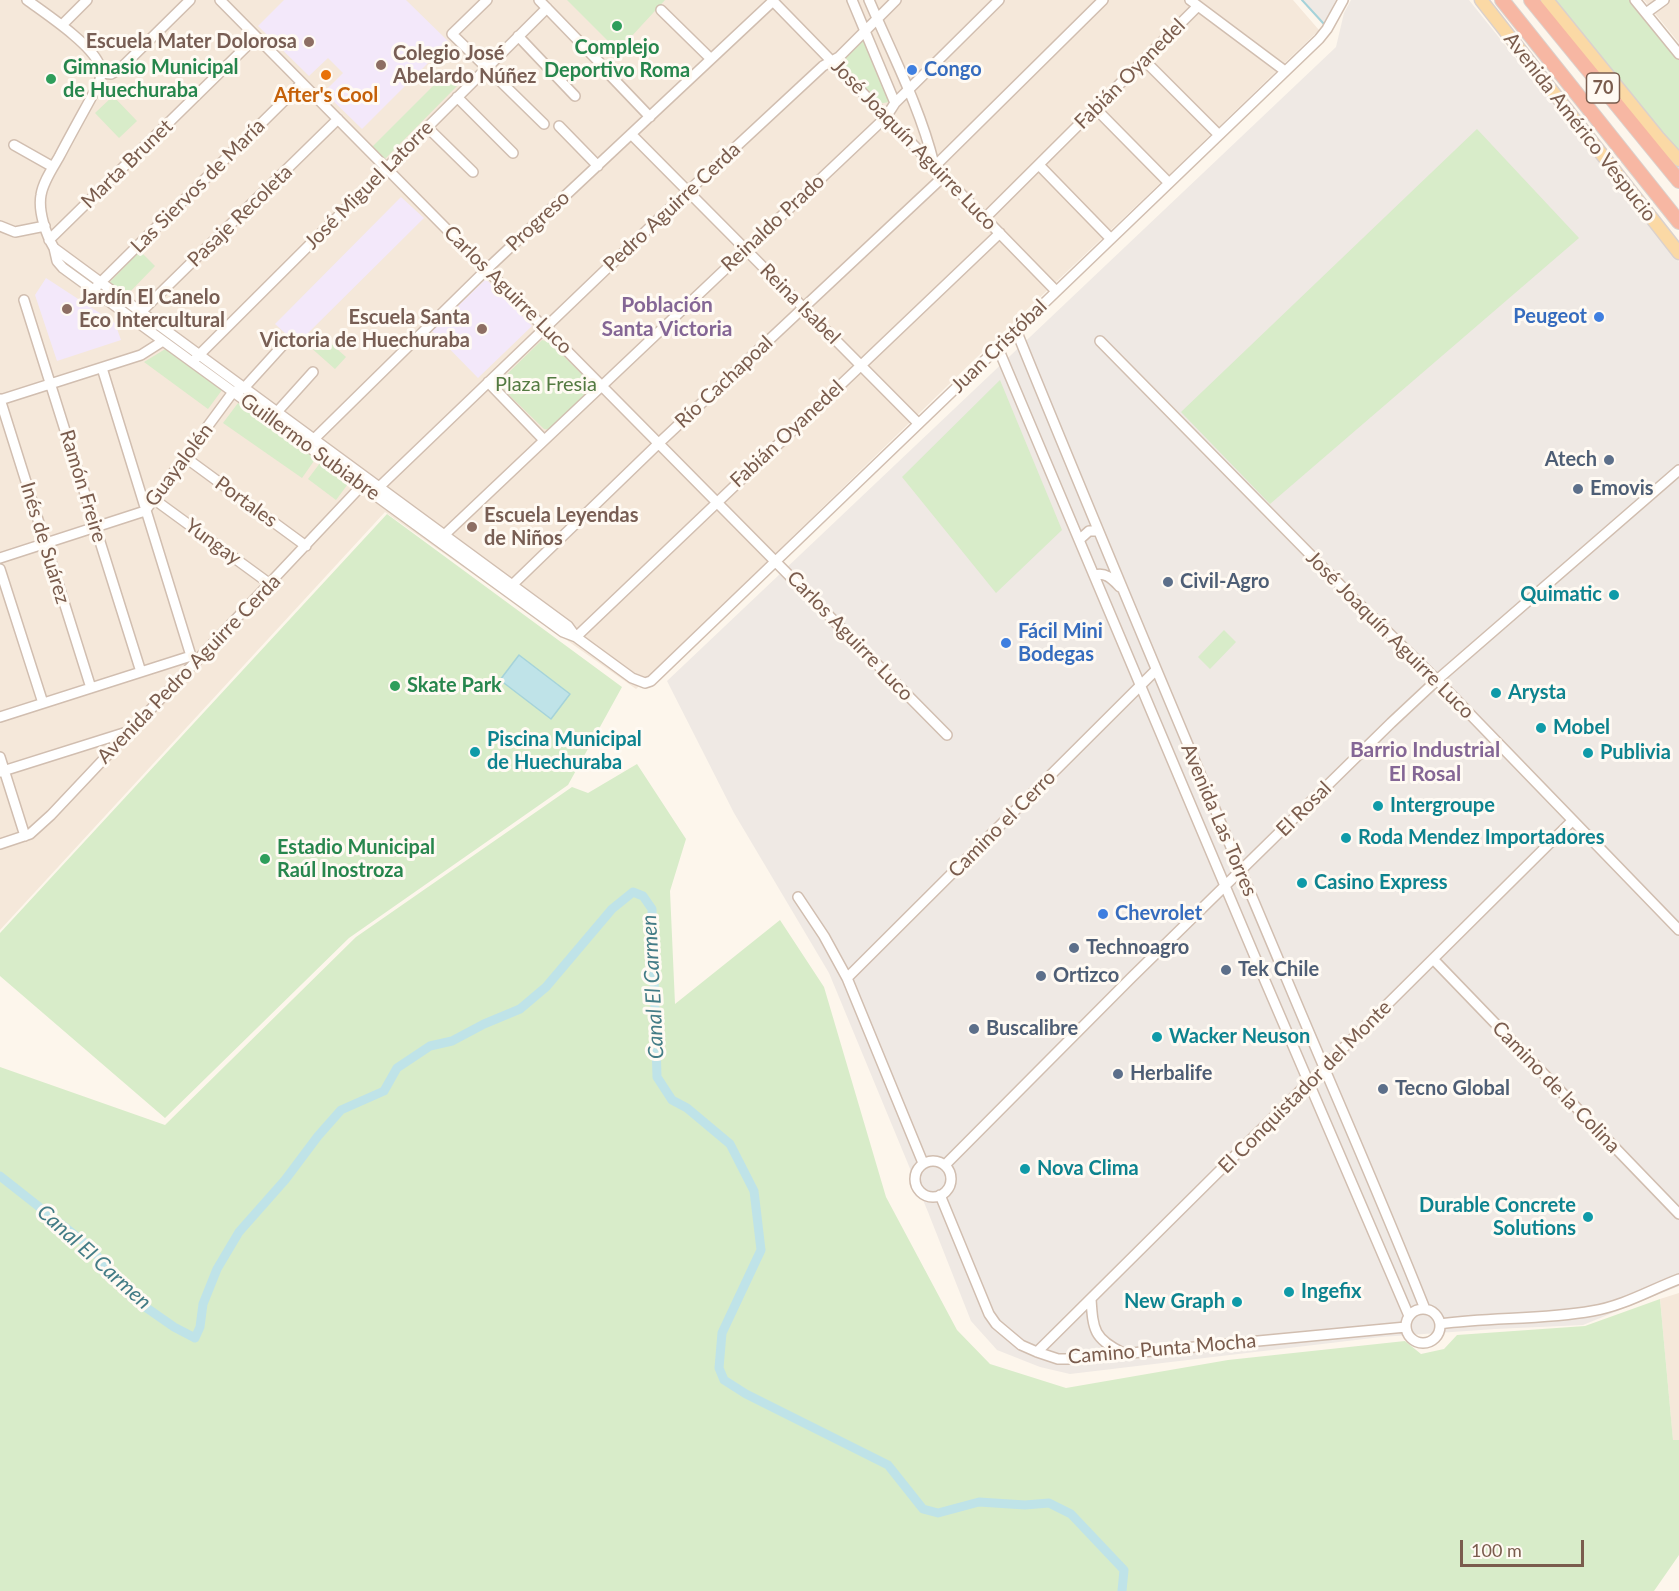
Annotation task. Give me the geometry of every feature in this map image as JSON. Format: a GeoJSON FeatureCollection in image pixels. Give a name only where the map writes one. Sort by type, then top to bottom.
{"type":"FeatureCollection","features":[{"type":"Feature","properties":{"kind":"highway","name":"70"},"geometry":{"type":"LineString","coordinates":[[1502,0],[1679,222]]}},
{"type":"Feature","properties":{"kind":"highway","name":"70"},"geometry":{"type":"LineString","coordinates":[[1531,0],[1679,181]]}},
{"type":"Feature","properties":{"kind":"main road","name":"Avenida Américo Vespucio"},"geometry":{"type":"LineString","coordinates":[[1481,0],[1679,253]]}},
{"type":"Feature","properties":{"kind":"main road"},"geometry":{"type":"LineString","coordinates":[[1547,0],[1679,160]]}},
{"type":"Feature","properties":{"kind":"street"},"geometry":{"type":"LineString","coordinates":[[27,0],[62,25],[94,56],[101,74],[111,74],[120,69],[190,0]]}},
{"type":"Feature","properties":{"kind":"street"},"geometry":{"type":"LineString","coordinates":[[62,25],[87,0]]}},
{"type":"Feature","properties":{"kind":"street","name":"Carlos Aguirre Luco"},"geometry":{"type":"LineString","coordinates":[[220,0],[947,735]]}},
{"type":"Feature","properties":{"kind":"street"},"geometry":{"type":"LineString","coordinates":[[487,0],[452,34],[544,124]]}},
{"type":"Feature","properties":{"kind":"street"},"geometry":{"type":"LineString","coordinates":[[539,0],[650,117]]}},
{"type":"Feature","properties":{"kind":"street"},"geometry":{"type":"LineString","coordinates":[[852,0],[895,103]]}},
{"type":"Feature","properties":{"kind":"street"},"geometry":{"type":"LineString","coordinates":[[869,0],[908,90],[935,166],[1103,0]]}},
{"type":"Feature","properties":{"kind":"street","name":"Pedro Aguirre Cerda"},"geometry":{"type":"LineString","coordinates":[[376,490],[688,191],[823,66],[839,57],[896,0]]}},
{"type":"Feature","properties":{"kind":"street","name":"Reinaldo Prado"},"geometry":{"type":"LineString","coordinates":[[441,538],[886,117],[895,103],[999,0]]}},
{"type":"Feature","properties":{"kind":"street"},"geometry":{"type":"LineString","coordinates":[[1190,0],[1285,71]]}},
{"type":"Feature","properties":{"kind":"street","name":"Juan Cristóbal"},"geometry":{"type":"LineString","coordinates":[[645,683],[651,681],[1220,135],[1324,33],[1343,0]]}},
{"type":"Feature","properties":{"kind":"street"},"geometry":{"type":"LineString","coordinates":[[1635,0],[1679,54]]}},
{"type":"Feature","properties":{"kind":"street"},"geometry":{"type":"LineString","coordinates":[[1646,13],[1664,0]]}},
{"type":"Feature","properties":{"kind":"street","name":"José Joaquín Aguirre Luco"},"geometry":{"type":"LineString","coordinates":[[772,1],[1056,291]]}},
{"type":"Feature","properties":{"kind":"street","name":"Progreso"},"geometry":{"type":"LineString","coordinates":[[311,443],[487,269],[772,1]]}},
{"type":"Feature","properties":{"kind":"street","name":"Fabián Oyanedel"},"geometry":{"type":"LineString","coordinates":[[985,218],[1198,6]]}},
{"type":"Feature","properties":{"kind":"street","name":"José Miguel Latorre"},"geometry":{"type":"LineString","coordinates":[[196,358],[547,8]]}},
{"type":"Feature","properties":{"kind":"street"},"geometry":{"type":"LineString","coordinates":[[661,10],[711,59]]}},
{"type":"Feature","properties":{"kind":"street"},"geometry":{"type":"LineString","coordinates":[[518,36],[575,96]]}},
{"type":"Feature","properties":{"kind":"street","name":"Marta Brunet"},"geometry":{"type":"LineString","coordinates":[[52,244],[256,37]]}},
{"type":"Feature","properties":{"kind":"street"},"geometry":{"type":"LineString","coordinates":[[1144,60],[1220,135]]}},
{"type":"Feature","properties":{"kind":"street","name":"Guillermo Subiabre"},"geometry":{"type":"LineString","coordinates":[[101,74],[97,87],[53,167],[41,194],[40,203],[45,226],[60,265],[164,341],[244,388],[277,412],[311,443]]}},
{"type":"Feature","properties":{"kind":"street","name":"Las Siervos de María"},"geometry":{"type":"LineString","coordinates":[[93,289],[302,83]]}},
{"type":"Feature","properties":{"kind":"street"},"geometry":{"type":"LineString","coordinates":[[457,97],[513,153]]}},
{"type":"Feature","properties":{"kind":"street"},"geometry":{"type":"LineString","coordinates":[[1095,108],[1169,183]]}},
{"type":"Feature","properties":{"kind":"street","name":"Pasaje Recoleta"},"geometry":{"type":"LineString","coordinates":[[141,312],[338,119]]}},
{"type":"Feature","properties":{"kind":"street"},"geometry":{"type":"LineString","coordinates":[[559,126],[598,166]]}},
{"type":"Feature","properties":{"kind":"street"},"geometry":{"type":"LineString","coordinates":[[427,127],[473,172]]}},
{"type":"Feature","properties":{"kind":"street","name":"Reina Isabel"},"geometry":{"type":"LineString","coordinates":[[631,134],[918,423]]}},
{"type":"Feature","properties":{"kind":"street"},"geometry":{"type":"LineString","coordinates":[[14,146],[53,167]]}},
{"type":"Feature","properties":{"kind":"street"},"geometry":{"type":"LineString","coordinates":[[1039,165],[1111,238]]}},
{"type":"Feature","properties":{"kind":"street","name":"Río Cachapoal"},"geometry":{"type":"LineString","coordinates":[[509,588],[659,443],[944,176]]}},
{"type":"Feature","properties":{"kind":"street"},"geometry":{"type":"LineString","coordinates":[[0,226],[15,232],[45,226]]}},
{"type":"Feature","properties":{"kind":"street","name":"Fabián Oyanedel"},"geometry":{"type":"LineString","coordinates":[[576,637],[716,501],[1000,233]]}},
{"type":"Feature","properties":{"kind":"street","name":"Guillermo Subiabre"},"geometry":{"type":"LineString","coordinates":[[52,244],[141,312],[233,392],[311,443],[365,482],[509,588],[563,632],[576,637],[632,678],[645,683]]}},
{"type":"Feature","properties":{"kind":"street","name":"Ramón Freire"},"geometry":{"type":"LineString","coordinates":[[24,300],[141,672]]}},
{"type":"Feature","properties":{"kind":"street","name":"Avenida Las Torres"},"geometry":{"type":"LineString","coordinates":[[1016,330],[1156,670],[1385,1207],[1425,1309]]}},
{"type":"Feature","properties":{"kind":"street"},"geometry":{"type":"LineString","coordinates":[[0,399],[143,354],[164,341]]}},
{"type":"Feature","properties":{"kind":"street","name":"José Joaquín Aguirre Luco"},"geometry":{"type":"LineString","coordinates":[[1100,341],[1437,680],[1679,930]]}},
{"type":"Feature","properties":{"kind":"street"},"geometry":{"type":"LineString","coordinates":[[233,392],[244,388],[282,345]]}},
{"type":"Feature","properties":{"kind":"street","name":"Avenida Las Torres"},"geometry":{"type":"LineString","coordinates":[[998,348],[1308,1084],[1409,1316]]}},
{"type":"Feature","properties":{"kind":"street"},"geometry":{"type":"LineString","coordinates":[[0,717],[141,672],[194,659],[145,511],[102,368]]}},
{"type":"Feature","properties":{"kind":"street"},"geometry":{"type":"LineString","coordinates":[[277,412],[313,372]]}},
{"type":"Feature","properties":{"kind":"street"},"geometry":{"type":"LineString","coordinates":[[488,382],[544,440]]}},
{"type":"Feature","properties":{"kind":"street","name":"Guayalolén"},"geometry":{"type":"LineString","coordinates":[[0,558],[145,511],[233,392]]}},
{"type":"Feature","properties":{"kind":"street","name":"Inés de Suárez"},"geometry":{"type":"LineString","coordinates":[[0,399],[91,688]]}},
{"type":"Feature","properties":{"kind":"street","name":"Portales"},"geometry":{"type":"LineString","coordinates":[[186,458],[306,546]]}},
{"type":"Feature","properties":{"kind":"street","name":"El Rosal"},"geometry":{"type":"LineString","coordinates":[[945,1165],[1225,886],[1437,680],[1679,470]]}},
{"type":"Feature","properties":{"kind":"street","name":"Avenida Pedro Aguirre Cerda"},"geometry":{"type":"LineString","coordinates":[[0,844],[30,834],[51,815],[194,659],[270,584],[365,482]]}},
{"type":"Feature","properties":{"kind":"street","name":"Yungay"},"geometry":{"type":"LineString","coordinates":[[155,500],[270,584]]}},
{"type":"Feature","properties":{"kind":"street"},"geometry":{"type":"LineString","coordinates":[[1079,540],[1089,531],[1098,531]]}},
{"type":"Feature","properties":{"kind":"street"},"geometry":{"type":"LineString","coordinates":[[0,569],[43,703]]}},
{"type":"Feature","properties":{"kind":"street"},"geometry":{"type":"LineString","coordinates":[[1095,575],[1102,573],[1107,575],[1123,591]]}},
{"type":"Feature","properties":{"kind":"street","name":"Camino el Cerro"},"geometry":{"type":"LineString","coordinates":[[847,978],[1156,670]]}},
{"type":"Feature","properties":{"kind":"street"},"geometry":{"type":"LineString","coordinates":[[2,772],[129,731]]}},
{"type":"Feature","properties":{"kind":"street"},"geometry":{"type":"LineString","coordinates":[[0,757],[2,772],[25,836]]}},
{"type":"Feature","properties":{"kind":"street","name":"El Conquistador del Monte"},"geometry":{"type":"LineString","coordinates":[[1037,1352],[1572,821]]}},
{"type":"Feature","properties":{"kind":"street"},"geometry":{"type":"LineString","coordinates":[[798,897],[824,936],[847,978],[923,1162]]}},
{"type":"Feature","properties":{"kind":"street","name":"Camino de la Colina"},"geometry":{"type":"LineString","coordinates":[[1433,959],[1679,1214]]}},
{"type":"Feature","properties":{"kind":"street"},"geometry":{"type":"LineString","coordinates":[[935,1160],[945,1165],[949,1170],[951,1182],[945,1192],[940,1196],[928,1196],[918,1190],[915,1184],[915,1172],[923,1162],[935,1160]]}},
{"type":"Feature","properties":{"kind":"street","name":"Camino Punta Mocha"},"geometry":{"type":"LineString","coordinates":[[940,1196],[989,1314],[1005,1333],[1037,1352],[1059,1359],[1406,1327]]}},
{"type":"Feature","properties":{"kind":"street"},"geometry":{"type":"LineString","coordinates":[[1440,1324],[1594,1311],[1619,1304],[1679,1279]]}},
{"type":"Feature","properties":{"kind":"street"},"geometry":{"type":"LineString","coordinates":[[1091,1299],[1096,1332],[1106,1344],[1123,1353]]}},
{"type":"Feature","properties":{"kind":"street"},"geometry":{"type":"LineString","coordinates":[[1425,1309],[1437,1316],[1440,1324],[1435,1338],[1427,1343],[1413,1340],[1406,1327],[1409,1316],[1425,1309]]}},
{"type":"Feature","properties":{"kind":"shaded area"},"geometry":{"type":"Polygon","coordinates":[[[0,0],[1293,0],[1319,30],[975,359],[636,689],[385,512],[0,930],[0,0]]]}},
{"type":"Feature","properties":{"kind":"shaded area","name":"Colegio José Abelardo Núñez"},"geometry":{"type":"Polygon","coordinates":[[[284,0],[406,0],[449,42],[362,129],[324,92],[343,73],[328,58],[309,76],[258,26],[284,0]]]}},
{"type":"Feature","properties":{"kind":"shaded area"},"geometry":{"type":"Polygon","coordinates":[[[1301,0],[1336,0],[1323,25],[1301,0]]]}},
{"type":"Feature","properties":{"kind":"shaded area"},"geometry":{"type":"Polygon","coordinates":[[[1351,0],[1469,0],[1679,262],[1679,1286],[1583,1325],[1381,1337],[1070,1374],[1040,1367],[997,1350],[971,1321],[829,973],[734,813],[667,681],[1336,47],[1344,13],[1351,0]]]}},
{"type":"Feature","properties":{"kind":"shaded area"},"geometry":{"type":"Polygon","coordinates":[[[1644,0],[1679,0],[1679,43],[1644,0]]]}},
{"type":"Feature","properties":{"kind":"shaded area"},"geometry":{"type":"Polygon","coordinates":[[[401,197],[424,218],[297,344],[275,324],[401,197]]]}},
{"type":"Feature","properties":{"kind":"shaded area","name":"Jardín El Canelo Eco Intercultural"},"geometry":{"type":"Polygon","coordinates":[[[46,278],[115,323],[121,340],[57,361],[35,295],[46,278]]]}},
{"type":"Feature","properties":{"kind":"shaded area","name":"Escuela Santa Victoria de Huechuraba"},"geometry":{"type":"Polygon","coordinates":[[[486,279],[532,326],[478,378],[432,331],[486,279]]]}},
{"type":"Feature","properties":{"kind":"shaded area"},"geometry":{"type":"Polygon","coordinates":[[[1679,1293],[1679,1440],[1673,1441],[1660,1299],[1679,1293]]]}},
{"type":"Feature","properties":{"kind":"green space","name":"Complejo Deportivo Roma"},"geometry":{"type":"Polygon","coordinates":[[[567,0],[665,0],[618,51],[567,0]]]}},
{"type":"Feature","properties":{"kind":"green space"},"geometry":{"type":"Polygon","coordinates":[[[1555,0],[1631,0],[1679,60],[1679,151],[1664,135],[1555,0]]]}},
{"type":"Feature","properties":{"kind":"green space"},"geometry":{"type":"Polygon","coordinates":[[[864,40],[889,102],[878,104],[841,61],[864,40]]]}},
{"type":"Feature","properties":{"kind":"green space"},"geometry":{"type":"Polygon","coordinates":[[[447,72],[459,84],[385,159],[372,147],[447,72]]]}},
{"type":"Feature","properties":{"kind":"green space"},"geometry":{"type":"Polygon","coordinates":[[[113,96],[137,121],[119,138],[95,113],[113,96]]]}},
{"type":"Feature","properties":{"kind":"green space"},"geometry":{"type":"Polygon","coordinates":[[[1477,129],[1579,238],[1270,504],[1181,412],[1477,129]]]}},
{"type":"Feature","properties":{"kind":"green space"},"geometry":{"type":"Polygon","coordinates":[[[140,251],[155,266],[125,297],[110,282],[140,251]]]}},
{"type":"Feature","properties":{"kind":"green space"},"geometry":{"type":"Polygon","coordinates":[[[319,333],[346,357],[335,369],[309,346],[319,333]]]}},
{"type":"Feature","properties":{"kind":"green space","name":"Plaza Fresia"},"geometry":{"type":"Polygon","coordinates":[[[542,340],[549,342],[592,384],[590,390],[550,430],[544,429],[500,386],[502,379],[542,340]]]}},
{"type":"Feature","properties":{"kind":"green space"},"geometry":{"type":"Polygon","coordinates":[[[167,348],[222,390],[208,409],[144,362],[167,348]]]}},
{"type":"Feature","properties":{"kind":"green space"},"geometry":{"type":"Polygon","coordinates":[[[1000,380],[1062,530],[996,593],[902,477],[1000,380]]]}},
{"type":"Feature","properties":{"kind":"green space"},"geometry":{"type":"Polygon","coordinates":[[[238,403],[316,458],[302,478],[223,423],[238,403]]]}},
{"type":"Feature","properties":{"kind":"green space"},"geometry":{"type":"Polygon","coordinates":[[[320,463],[348,484],[336,500],[308,479],[320,463]]]}},
{"type":"Feature","properties":{"kind":"green space","name":"Estadio Municipal Raúl Inostroza"},"geometry":{"type":"Polygon","coordinates":[[[387,514],[622,687],[568,785],[349,938],[165,1118],[0,976],[0,933],[387,514]]]}},
{"type":"Feature","properties":{"kind":"green space"},"geometry":{"type":"Polygon","coordinates":[[[1224,630],[1236,642],[1210,669],[1198,657],[1224,630]]]}},
{"type":"Feature","properties":{"kind":"green space"},"geometry":{"type":"Polygon","coordinates":[[[637,764],[686,839],[670,891],[675,1004],[780,920],[824,987],[886,1197],[957,1330],[990,1364],[1066,1388],[1228,1360],[1405,1341],[1421,1354],[1444,1349],[1457,1335],[1585,1326],[1660,1299],[1673,1440],[1679,1440],[1679,1555],[1654,1591],[0,1591],[0,1067],[165,1125],[356,937],[572,787],[588,793],[637,764]]]}},
{"type":"Feature","properties":{"kind":"water"},"geometry":{"type":"Polygon","coordinates":[[[519,655],[570,694],[551,719],[500,680],[519,655]]]}},
{"type":"Feature","properties":{"kind":"waterway"},"geometry":{"type":"LineString","coordinates":[[1302,0],[1324,24]]}},
{"type":"Feature","properties":{"kind":"waterway","name":"Canal El Carmen"},"geometry":{"type":"LineString","coordinates":[[0,1176],[90,1247],[131,1297],[174,1327],[195,1338],[200,1327],[203,1304],[217,1269],[239,1232],[285,1180],[341,1110],[384,1091],[397,1068],[430,1046],[452,1041],[520,1009],[546,987],[612,909],[633,892],[643,896],[652,909],[657,1077],[672,1100],[687,1108],[730,1144],[754,1191],[761,1250],[722,1333],[719,1368],[724,1380],[746,1394],[888,1465],[923,1509],[938,1513],[979,1502],[1025,1505],[1049,1503],[1071,1514],[1124,1570],[1122,1591]]}},
{"type":"Feature","properties":{"kind":"place","name":"Complejo Deportivo Roma"},"geometry":{"type":"Point","coordinates":[617,26]}},
{"type":"Feature","properties":{"kind":"place","name":"Escuela Mater Dolorosa"},"geometry":{"type":"Point","coordinates":[309,42]}},
{"type":"Feature","properties":{"kind":"place","name":"Colegio José Abelardo Núñez"},"geometry":{"type":"Point","coordinates":[381,65]}},
{"type":"Feature","properties":{"kind":"place","name":"Congo"},"geometry":{"type":"Point","coordinates":[912,70]}},
{"type":"Feature","properties":{"kind":"place","name":"After's Cool"},"geometry":{"type":"Point","coordinates":[326,75]}},
{"type":"Feature","properties":{"kind":"place","name":"Gimnasio Municipal de Huechuraba"},"geometry":{"type":"Point","coordinates":[51,79]}},
{"type":"Feature","properties":{"kind":"place","name":"Jardín El Canelo Eco Intercultural"},"geometry":{"type":"Point","coordinates":[67,309]}},
{"type":"Feature","properties":{"kind":"place","name":"Peugeot"},"geometry":{"type":"Point","coordinates":[1599,317]}},
{"type":"Feature","properties":{"kind":"place","name":"Escuela Santa Victoria de Huechuraba"},"geometry":{"type":"Point","coordinates":[482,329]}},
{"type":"Feature","properties":{"kind":"place","name":"Atech"},"geometry":{"type":"Point","coordinates":[1609,460]}},
{"type":"Feature","properties":{"kind":"place","name":"Emovis"},"geometry":{"type":"Point","coordinates":[1578,489]}},
{"type":"Feature","properties":{"kind":"place","name":"Escuela Leyendas de Niños"},"geometry":{"type":"Point","coordinates":[472,527]}},
{"type":"Feature","properties":{"kind":"place","name":"Civil-Agro"},"geometry":{"type":"Point","coordinates":[1168,582]}},
{"type":"Feature","properties":{"kind":"place","name":"Quimatic"},"geometry":{"type":"Point","coordinates":[1614,595]}},
{"type":"Feature","properties":{"kind":"place","name":"Fácil Mini Bodegas"},"geometry":{"type":"Point","coordinates":[1006,643]}},
{"type":"Feature","properties":{"kind":"place","name":"Skate Park"},"geometry":{"type":"Point","coordinates":[395,686]}},
{"type":"Feature","properties":{"kind":"place","name":"Arysta"},"geometry":{"type":"Point","coordinates":[1496,693]}},
{"type":"Feature","properties":{"kind":"place","name":"Mobel"},"geometry":{"type":"Point","coordinates":[1541,728]}},
{"type":"Feature","properties":{"kind":"place","name":"Piscina Municipal de Huechuraba"},"geometry":{"type":"Point","coordinates":[475,752]}},
{"type":"Feature","properties":{"kind":"place","name":"Publivia"},"geometry":{"type":"Point","coordinates":[1588,753]}},
{"type":"Feature","properties":{"kind":"place","name":"Intergroupe"},"geometry":{"type":"Point","coordinates":[1378,806]}},
{"type":"Feature","properties":{"kind":"place","name":"Roda Mendez Importadores"},"geometry":{"type":"Point","coordinates":[1346,838]}},
{"type":"Feature","properties":{"kind":"place","name":"Estadio Municipal Raúl Inostroza"},"geometry":{"type":"Point","coordinates":[265,859]}},
{"type":"Feature","properties":{"kind":"place","name":"Casino Express"},"geometry":{"type":"Point","coordinates":[1302,883]}},
{"type":"Feature","properties":{"kind":"place","name":"Chevrolet"},"geometry":{"type":"Point","coordinates":[1103,914]}},
{"type":"Feature","properties":{"kind":"place","name":"Technoagro"},"geometry":{"type":"Point","coordinates":[1074,948]}},
{"type":"Feature","properties":{"kind":"place","name":"Tek Chile"},"geometry":{"type":"Point","coordinates":[1226,970]}},
{"type":"Feature","properties":{"kind":"place","name":"Ortizco"},"geometry":{"type":"Point","coordinates":[1041,976]}},
{"type":"Feature","properties":{"kind":"place","name":"Buscalibre"},"geometry":{"type":"Point","coordinates":[974,1029]}},
{"type":"Feature","properties":{"kind":"place","name":"Wacker Neuson"},"geometry":{"type":"Point","coordinates":[1157,1037]}},
{"type":"Feature","properties":{"kind":"place","name":"Herbalife"},"geometry":{"type":"Point","coordinates":[1118,1074]}},
{"type":"Feature","properties":{"kind":"place","name":"Tecno Global"},"geometry":{"type":"Point","coordinates":[1383,1089]}},
{"type":"Feature","properties":{"kind":"place","name":"Nova Clima"},"geometry":{"type":"Point","coordinates":[1025,1169]}},
{"type":"Feature","properties":{"kind":"place","name":"Durable Concrete Solutions"},"geometry":{"type":"Point","coordinates":[1588,1217]}},
{"type":"Feature","properties":{"kind":"place","name":"Ingefix"},"geometry":{"type":"Point","coordinates":[1289,1292]}},
{"type":"Feature","properties":{"kind":"place","name":"New Graph"},"geometry":{"type":"Point","coordinates":[1237,1302]}},
{"type":"Feature","properties":{"kind":"district","name":"Población Santa Victoria"},"geometry":{"type":"Point","coordinates":[667,317]}},
{"type":"Feature","properties":{"kind":"district","name":"Barrio Industrial El Rosal"},"geometry":{"type":"Point","coordinates":[1425,762]}}]}
